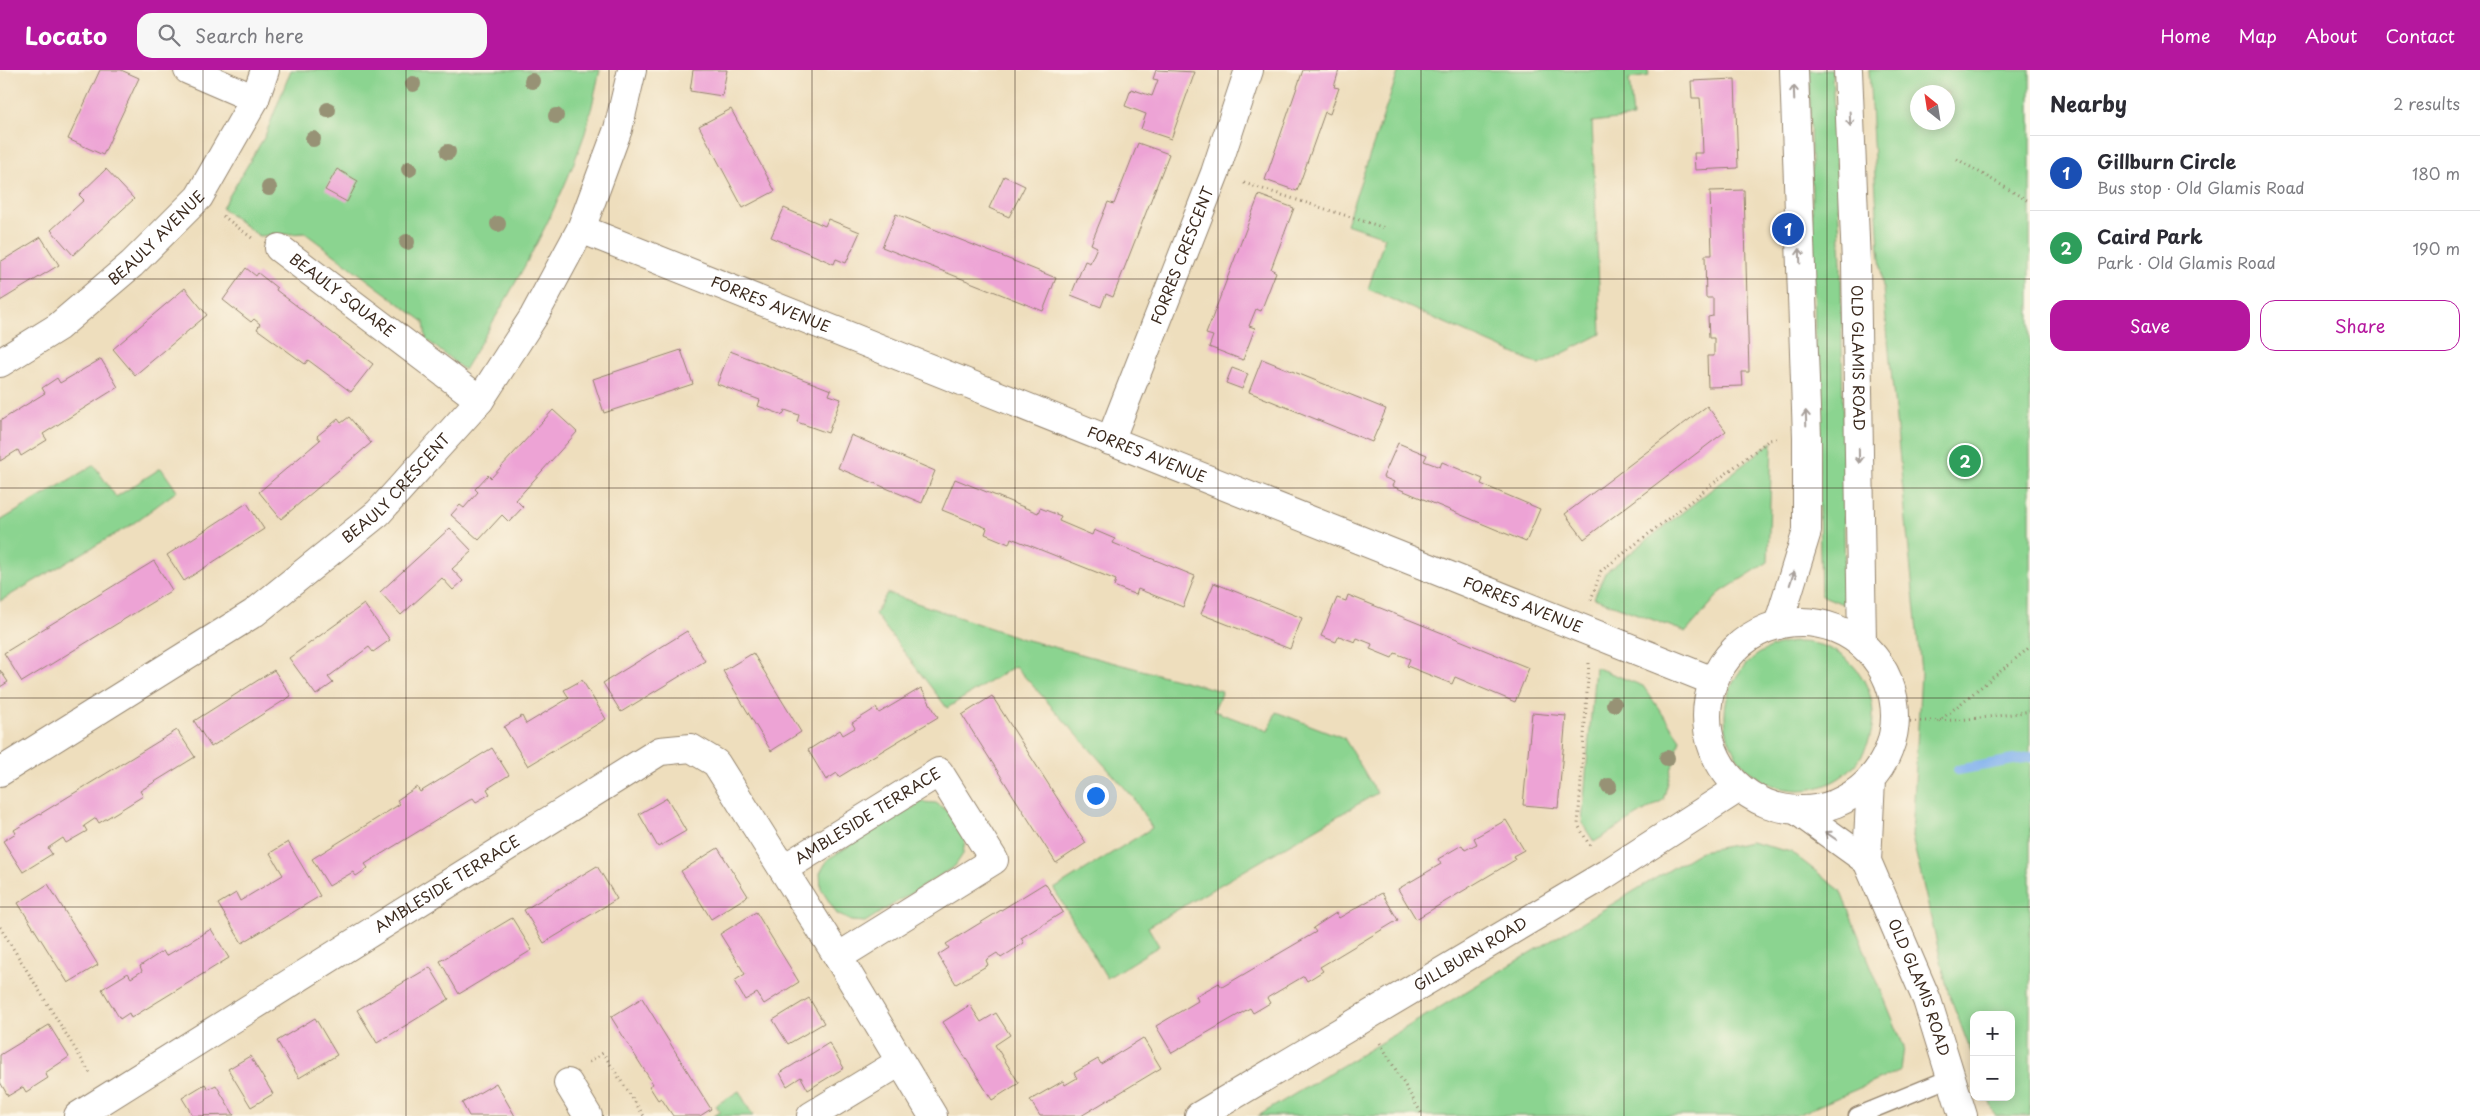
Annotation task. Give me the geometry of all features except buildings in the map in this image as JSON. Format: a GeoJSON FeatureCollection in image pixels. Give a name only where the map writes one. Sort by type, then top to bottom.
{"type":"FeatureCollection","features":[{"type":"Feature","properties":{"kind":"street"},"geometry":{"type":"LineString","coordinates":[[188,70],[255,98]]}},
{"type":"Feature","properties":{"kind":"street","name":"BEAULY AVENUE"},"geometry":{"type":"LineString","coordinates":[[0,363],[58,327],[132,264],[199,197],[255,98],[265,70]]}},
{"type":"Feature","properties":{"kind":"street","name":"BEAULY CRESCENT"},"geometry":{"type":"LineString","coordinates":[[0,772],[254,613],[378,512],[480,400],[534,316],[581,229],[618,129],[632,70]]}},
{"type":"Feature","properties":{"kind":"street","name":"FORRES CRESCENT"},"geometry":{"type":"LineString","coordinates":[[1110,441],[1215,173],[1249,70]]}},
{"type":"Feature","properties":{"kind":"street"},"geometry":{"type":"LineString","coordinates":[[1778,625],[1807,531],[1807,437],[1794,70]]}},
{"type":"Feature","properties":{"kind":"street","name":"OLD GLAMIS ROAD"},"geometry":{"type":"LineString","coordinates":[[1848,70],[1856,263],[1862,644]]}},
{"type":"Feature","properties":{"kind":"street","name":"FORRES AVENUE"},"geometry":{"type":"LineString","coordinates":[[581,229],[1713,681]]}},
{"type":"Feature","properties":{"kind":"street","name":"BEAULY SQUARE"},"geometry":{"type":"LineString","coordinates":[[278,248],[480,400]]}},
{"type":"Feature","properties":{"kind":"street","name":"OLD GLAMIS ROAD"},"geometry":{"type":"LineString","coordinates":[[1807,622],[1836,628],[1862,644],[1877,660],[1888,679],[1894,700],[1895,722],[1888,752],[1871,780],[1855,793],[1836,803],[1816,809],[1796,810],[1765,803],[1739,788],[1720,765],[1709,738],[1707,710],[1713,681],[1728,656],[1751,636],[1778,625],[1807,622]]}},
{"type":"Feature","properties":{"kind":"street","name":"AMBLESIDE TERRACE"},"geometry":{"type":"LineString","coordinates":[[78,1116],[660,751],[690,748],[716,762],[838,957],[933,1116]]}},
{"type":"Feature","properties":{"kind":"street","name":"AMBLESIDE TERRACE"},"geometry":{"type":"LineString","coordinates":[[783,870],[939,772],[994,860],[838,957]]}},
{"type":"Feature","properties":{"kind":"street","name":"OLD GLAMIS ROAD"},"geometry":{"type":"LineString","coordinates":[[1871,780],[1867,861],[1927,1000],[1963,1116]]}},
{"type":"Feature","properties":{"kind":"street","name":"GILLBURN ROAD"},"geometry":{"type":"LineString","coordinates":[[1199,1116],[1606,874],[1739,788]]}},
{"type":"Feature","properties":{"kind":"street","name":"OLD GLAMIS ROAD"},"geometry":{"type":"LineString","coordinates":[[1796,810],[1867,861]]}},
{"type":"Feature","properties":{"kind":"street"},"geometry":{"type":"LineString","coordinates":[[811,1116],[900,1062]]}},
{"type":"Feature","properties":{"kind":"street"},"geometry":{"type":"LineString","coordinates":[[568,1083],[588,1116]]}},
{"type":"Feature","properties":{"kind":"lane"},"geometry":{"type":"LineString","coordinates":[[1857,1116],[1950,1078]]}},
{"type":"Feature","properties":{"kind":"path"},"geometry":{"type":"LineString","coordinates":[[1957,159],[2030,202]]}},
{"type":"Feature","properties":{"kind":"path"},"geometry":{"type":"LineString","coordinates":[[1215,173],[1385,228]]}},
{"type":"Feature","properties":{"kind":"path","name":"BEAULY SQUARE"},"geometry":{"type":"LineString","coordinates":[[199,197],[256,241],[278,248]]}},
{"type":"Feature","properties":{"kind":"path"},"geometry":{"type":"LineString","coordinates":[[1937,722],[2030,647]]}},
{"type":"Feature","properties":{"kind":"path"},"geometry":{"type":"LineString","coordinates":[[1895,722],[1937,722],[2000,717],[2030,711]]}},
{"type":"Feature","properties":{"kind":"path"},"geometry":{"type":"LineString","coordinates":[[0,927],[106,1098]]}},
{"type":"Feature","properties":{"kind":"path"},"geometry":{"type":"LineString","coordinates":[[1366,1016],[1423,1116]]}},
{"type":"Feature","properties":{"kind":"path"},"geometry":{"type":"LineString","coordinates":[[568,1083],[564,1078],[603,1053],[644,1116]]}},
{"type":"Feature","properties":{"kind":"green space"},"geometry":{"type":"Polygon","coordinates":[[[291,70],[600,70],[585,133],[560,195],[515,284],[464,370],[426,339],[424,322],[305,233],[259,236],[222,208],[265,136],[291,70]]]}},
{"type":"Feature","properties":{"kind":"green space"},"geometry":{"type":"Polygon","coordinates":[[[1399,70],[1648,70],[1649,76],[1629,79],[1633,117],[1592,122],[1601,334],[1540,365],[1368,289],[1385,237],[1346,224],[1399,70]]]}},
{"type":"Feature","properties":{"kind":"green space"},"geometry":{"type":"Polygon","coordinates":[[[1809,70],[1832,70],[1841,264],[1845,605],[1821,595],[1809,70]]]}},
{"type":"Feature","properties":{"kind":"green space"},"geometry":{"type":"Polygon","coordinates":[[[1869,70],[2030,70],[2030,1116],[1995,1116],[1989,1101],[2015,1101],[2015,1011],[1970,1011],[1970,1049],[1948,991],[1912,837],[1921,672],[1879,249],[1869,70]]]}},
{"type":"Feature","properties":{"kind":"green space"},"geometry":{"type":"Polygon","coordinates":[[[1772,442],[1768,562],[1721,592],[1686,632],[1594,598],[1605,573],[1772,442]]]}},
{"type":"Feature","properties":{"kind":"green space"},"geometry":{"type":"Polygon","coordinates":[[[94,465],[116,497],[161,468],[177,491],[131,525],[0,601],[0,521],[94,465]]]}},
{"type":"Feature","properties":{"kind":"green space"},"geometry":{"type":"Polygon","coordinates":[[[887,593],[1023,639],[1222,691],[1214,711],[1268,731],[1276,712],[1344,738],[1377,793],[1148,927],[1159,946],[1107,978],[1054,889],[1152,828],[1133,797],[1015,666],[947,708],[875,614],[887,593]]]}},
{"type":"Feature","properties":{"kind":"green space"},"geometry":{"type":"Polygon","coordinates":[[[1799,642],[1827,648],[1851,664],[1867,688],[1873,716],[1867,744],[1851,768],[1827,784],[1799,790],[1771,784],[1747,768],[1731,744],[1725,716],[1731,688],[1747,664],[1771,648],[1799,642]]]}},
{"type":"Feature","properties":{"kind":"green space"},"geometry":{"type":"Polygon","coordinates":[[[1595,667],[1643,686],[1680,739],[1663,800],[1594,842],[1582,823],[1595,667]]]}},
{"type":"Feature","properties":{"kind":"green space"},"geometry":{"type":"Polygon","coordinates":[[[922,802],[936,803],[947,811],[965,840],[963,854],[955,866],[865,922],[851,921],[837,914],[821,889],[820,873],[828,859],[922,802]]]}},
{"type":"Feature","properties":{"kind":"green space"},"geometry":{"type":"Polygon","coordinates":[[[1751,842],[1791,852],[1840,890],[1904,1047],[1901,1070],[1795,1116],[1258,1116],[1701,851],[1751,842]]]}},
{"type":"Feature","properties":{"kind":"green space"},"geometry":{"type":"Polygon","coordinates":[[[739,1091],[753,1116],[714,1116],[720,1112],[716,1105],[739,1091]]]}},
{"type":"Feature","properties":{"kind":"waterway"},"geometry":{"type":"LineString","coordinates":[[1958,770],[2030,757]]}},
{"type":"Feature","properties":{"kind":"place","name":"Gillburn Circle"},"geometry":{"type":"Point","coordinates":[1788,229]}},
{"type":"Feature","properties":{"kind":"place","name":"Caird Park"},"geometry":{"type":"Point","coordinates":[1965,461]}}]}
